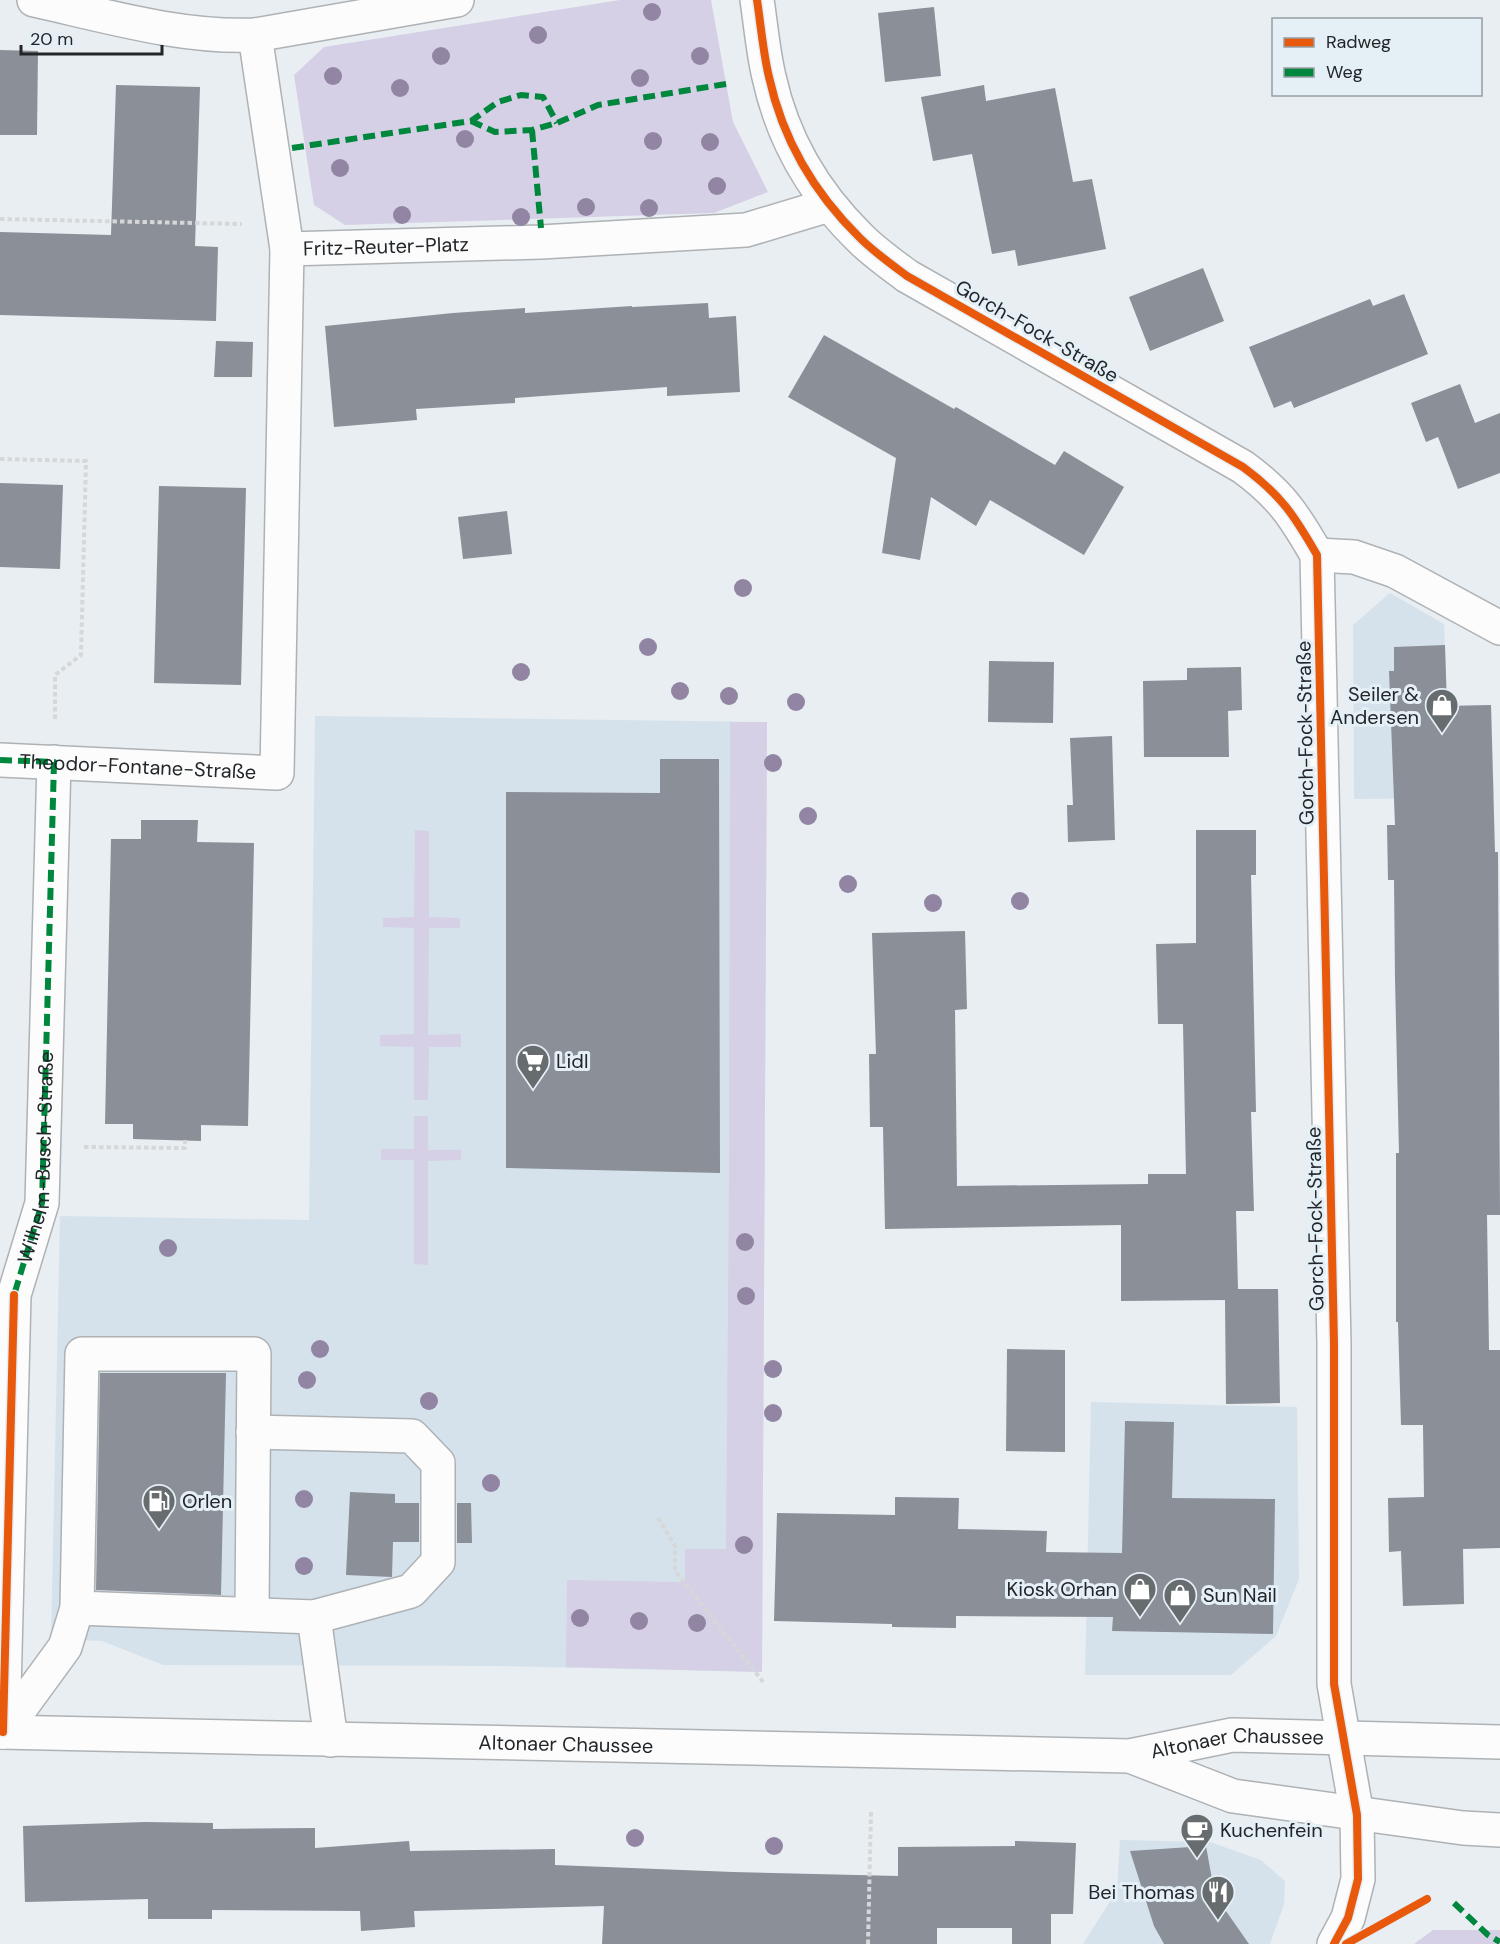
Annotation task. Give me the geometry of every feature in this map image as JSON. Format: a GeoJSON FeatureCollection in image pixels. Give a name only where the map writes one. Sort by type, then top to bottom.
{"type":"FeatureCollection","features":[{"type":"Feature","properties":{"kind":"street"},"geometry":{"type":"LineString","coordinates":[[34,0],[191,33],[222,36],[255,35],[457,0]]}},
{"type":"Feature","properties":{"kind":"street","name":"Gorch-Fock-Straße"},"geometry":{"type":"LineString","coordinates":[[757,0],[769,77],[781,122],[804,170],[829,205],[861,239],[907,276],[1172,426],[1268,485],[1294,515],[1317,555],[1334,1333],[1334,1684],[1357,1815],[1358,1879],[1348,1918],[1334,1944]]}},
{"type":"Feature","properties":{"kind":"street","name":"Fritz-Reuter-Platz"},"geometry":{"type":"LineString","coordinates":[[255,35],[286,249],[542,242],[746,230],[829,205]]}},
{"type":"Feature","properties":{"kind":"street","name":"Theodor-Fontane-Straße"},"geometry":{"type":"LineString","coordinates":[[0,760],[277,773],[286,249]]}},
{"type":"Feature","properties":{"kind":"street"},"geometry":{"type":"LineString","coordinates":[[1317,555],[1354,557],[1395,571],[1500,628]]}},
{"type":"Feature","properties":{"kind":"street","name":"Wilhelm-Busch-Straße"},"geometry":{"type":"LineString","coordinates":[[2,1732],[15,1295],[42,1203],[54,762]]}},
{"type":"Feature","properties":{"kind":"street"},"geometry":{"type":"LineString","coordinates":[[2,1732],[65,1647],[77,1608],[82,1354],[254,1354],[252,1613]]}},
{"type":"Feature","properties":{"kind":"street"},"geometry":{"type":"LineString","coordinates":[[77,1608],[314,1617],[411,1591],[438,1562],[438,1463],[412,1436],[253,1432]]}},
{"type":"Feature","properties":{"kind":"street"},"geometry":{"type":"LineString","coordinates":[[314,1617],[331,1740]]}},
{"type":"Feature","properties":{"kind":"street","name":"Altonaer Chaussee"},"geometry":{"type":"LineString","coordinates":[[2,1732],[1130,1756],[1232,1735],[1500,1742]]}},
{"type":"Feature","properties":{"kind":"street","name":"Altonaer Chaussee"},"geometry":{"type":"LineString","coordinates":[[1130,1756],[1233,1796],[1357,1815],[1463,1828],[1500,1830]]}},
{"type":"Feature","properties":{"kind":"path"},"geometry":{"type":"LineString","coordinates":[[0,219],[244,224]]}},
{"type":"Feature","properties":{"kind":"path"},"geometry":{"type":"LineString","coordinates":[[0,459],[86,461],[81,655],[55,675],[54,762]]}},
{"type":"Feature","properties":{"kind":"path"},"geometry":{"type":"LineString","coordinates":[[44,1146],[185,1148],[185,1140]]}},
{"type":"Feature","properties":{"kind":"path"},"geometry":{"type":"LineString","coordinates":[[658,1518],[675,1546],[675,1571],[764,1683]]}},
{"type":"Feature","properties":{"kind":"path"},"geometry":{"type":"LineString","coordinates":[[868,1944],[871,1811]]}},
{"type":"Feature","properties":{"kind":"shaded area"},"geometry":{"type":"Polygon","coordinates":[[[620,0],[711,0],[733,122],[768,192],[714,213],[345,225],[314,205],[294,75],[324,47],[620,0]]]}},
{"type":"Feature","properties":{"kind":"shaded area"},"geometry":{"type":"Polygon","coordinates":[[[1390,593],[1444,624],[1447,706],[1491,705],[1494,798],[1354,799],[1353,625],[1390,593]]]}},
{"type":"Feature","properties":{"kind":"shaded area"},"geometry":{"type":"Polygon","coordinates":[[[315,716],[767,722],[762,1672],[498,1666],[163,1665],[102,1641],[51,1639],[60,1216],[309,1220],[315,716]]]}},
{"type":"Feature","properties":{"kind":"shaded area"},"geometry":{"type":"Polygon","coordinates":[[[730,722],[767,722],[762,1672],[566,1667],[567,1580],[685,1582],[685,1549],[726,1549],[730,722]]]}},
{"type":"Feature","properties":{"kind":"shaded area"},"geometry":{"type":"Polygon","coordinates":[[[415,830],[429,831],[429,917],[460,918],[460,928],[429,928],[428,1035],[461,1034],[461,1047],[429,1047],[428,1100],[414,1100],[414,1047],[380,1046],[380,1035],[414,1034],[414,928],[383,927],[383,918],[414,917],[415,830]]]}},
{"type":"Feature","properties":{"kind":"shaded area"},"geometry":{"type":"Polygon","coordinates":[[[414,1116],[428,1116],[428,1150],[461,1150],[461,1160],[428,1161],[428,1265],[414,1264],[414,1160],[381,1160],[381,1149],[414,1149],[414,1116]]]}},
{"type":"Feature","properties":{"kind":"shaded area"},"geometry":{"type":"Polygon","coordinates":[[[1091,1402],[1297,1407],[1299,1579],[1276,1636],[1231,1675],[1085,1675],[1091,1402]]]}},
{"type":"Feature","properties":{"kind":"shaded area"},"geometry":{"type":"Polygon","coordinates":[[[1120,1840],[1210,1842],[1261,1860],[1285,1881],[1284,1904],[1270,1944],[1083,1944],[1117,1890],[1120,1840]]]}},
{"type":"Feature","properties":{"kind":"shaded area"},"geometry":{"type":"Polygon","coordinates":[[[1433,1930],[1500,1930],[1500,1944],[1414,1944],[1433,1930]]]}},
{"type":"Feature","properties":{"kind":"building"},"geometry":{"type":"Polygon","coordinates":[[[934,7],[941,76],[885,82],[878,13],[934,7]]]}},
{"type":"Feature","properties":{"kind":"building"},"geometry":{"type":"Polygon","coordinates":[[[0,50],[38,51],[37,135],[0,135],[0,50]]]}},
{"type":"Feature","properties":{"kind":"building"},"geometry":{"type":"Polygon","coordinates":[[[116,85],[200,87],[195,246],[218,247],[216,321],[0,315],[0,232],[111,235],[116,85]]]}},
{"type":"Feature","properties":{"kind":"building"},"geometry":{"type":"Polygon","coordinates":[[[984,85],[986,101],[1055,88],[1073,182],[1092,179],[1106,249],[1018,266],[1015,250],[992,254],[972,154],[933,161],[921,97],[984,85]]]}},
{"type":"Feature","properties":{"kind":"building"},"geometry":{"type":"Polygon","coordinates":[[[1203,268],[1224,321],[1150,351],[1129,297],[1203,268]]]}},
{"type":"Feature","properties":{"kind":"building"},"geometry":{"type":"Polygon","coordinates":[[[1404,294],[1428,354],[1294,408],[1291,401],[1274,408],[1249,347],[1370,299],[1373,306],[1404,294]]]}},
{"type":"Feature","properties":{"kind":"building"},"geometry":{"type":"Polygon","coordinates":[[[708,303],[709,318],[736,316],[740,392],[667,396],[667,387],[515,398],[515,403],[416,409],[417,420],[334,427],[325,326],[525,308],[525,313],[708,303]]]}},
{"type":"Feature","properties":{"kind":"building"},"geometry":{"type":"Polygon","coordinates":[[[824,335],[954,409],[956,407],[1055,465],[1064,451],[1124,487],[1084,555],[990,500],[976,526],[931,497],[920,560],[882,553],[896,458],[788,397],[824,335]]]}},
{"type":"Feature","properties":{"kind":"building"},"geometry":{"type":"Polygon","coordinates":[[[216,341],[253,342],[252,377],[214,377],[216,341]]]}},
{"type":"Feature","properties":{"kind":"building"},"geometry":{"type":"Polygon","coordinates":[[[1460,384],[1475,423],[1500,413],[1500,473],[1458,489],[1438,437],[1426,442],[1411,403],[1460,384]]]}},
{"type":"Feature","properties":{"kind":"building"},"geometry":{"type":"Polygon","coordinates":[[[0,483],[63,485],[60,569],[0,567],[0,483]]]}},
{"type":"Feature","properties":{"kind":"building"},"geometry":{"type":"Polygon","coordinates":[[[159,486],[246,488],[241,685],[154,683],[159,486]]]}},
{"type":"Feature","properties":{"kind":"building"},"geometry":{"type":"Polygon","coordinates":[[[507,511],[512,554],[463,559],[458,517],[507,511]]]}},
{"type":"Feature","properties":{"kind":"building"},"geometry":{"type":"Polygon","coordinates":[[[1445,645],[1447,706],[1491,705],[1495,852],[1498,852],[1500,1215],[1487,1215],[1489,1350],[1500,1350],[1500,1548],[1463,1549],[1464,1604],[1403,1606],[1401,1551],[1389,1552],[1388,1498],[1424,1497],[1423,1425],[1401,1425],[1398,1322],[1396,1322],[1396,1153],[1399,1153],[1394,880],[1388,880],[1387,825],[1395,825],[1389,671],[1394,671],[1394,647],[1445,645]]]}},
{"type":"Feature","properties":{"kind":"building"},"geometry":{"type":"Polygon","coordinates":[[[989,661],[1054,662],[1053,723],[988,722],[989,661]]]}},
{"type":"Feature","properties":{"kind":"building"},"geometry":{"type":"Polygon","coordinates":[[[1241,667],[1242,710],[1228,711],[1229,757],[1144,757],[1143,681],[1187,680],[1187,668],[1241,667]]]}},
{"type":"Feature","properties":{"kind":"building"},"geometry":{"type":"Polygon","coordinates":[[[1112,736],[1115,840],[1068,842],[1067,805],[1073,805],[1070,738],[1112,736]]]}},
{"type":"Feature","properties":{"kind":"building"},"geometry":{"type":"Polygon","coordinates":[[[660,759],[719,759],[720,1173],[506,1168],[506,792],[660,793],[660,759]]]}},
{"type":"Feature","properties":{"kind":"building"},"geometry":{"type":"Polygon","coordinates":[[[141,820],[198,820],[197,842],[254,843],[248,1126],[201,1125],[201,1141],[133,1139],[133,1124],[105,1124],[111,839],[141,839],[141,820]]]}},
{"type":"Feature","properties":{"kind":"building"},"geometry":{"type":"Polygon","coordinates":[[[1196,830],[1256,830],[1256,875],[1251,875],[1256,1112],[1251,1112],[1254,1211],[1236,1211],[1238,1289],[1278,1289],[1280,1403],[1226,1404],[1225,1300],[1121,1301],[1121,1225],[885,1229],[883,1127],[870,1127],[869,1054],[876,1054],[872,933],[965,931],[967,1009],[955,1010],[957,1186],[1148,1184],[1148,1174],[1186,1174],[1183,1024],[1158,1024],[1156,944],[1196,943],[1196,830]]]}},
{"type":"Feature","properties":{"kind":"building"},"geometry":{"type":"Polygon","coordinates":[[[1007,1349],[1065,1350],[1065,1452],[1006,1451],[1007,1349]]]}},
{"type":"Feature","properties":{"kind":"building"},"geometry":{"type":"Polygon","coordinates":[[[100,1373],[226,1373],[221,1595],[96,1590],[100,1373]]]}},
{"type":"Feature","properties":{"kind":"building"},"geometry":{"type":"Polygon","coordinates":[[[1125,1421],[1174,1422],[1172,1498],[1275,1499],[1273,1634],[1112,1631],[1113,1617],[956,1616],[956,1628],[774,1621],[777,1513],[895,1515],[895,1497],[959,1498],[958,1529],[1047,1531],[1046,1552],[1122,1553],[1125,1421]]]}},
{"type":"Feature","properties":{"kind":"building"},"geometry":{"type":"Polygon","coordinates":[[[350,1492],[395,1494],[395,1503],[419,1503],[419,1542],[393,1542],[392,1577],[346,1575],[350,1492]]]}},
{"type":"Feature","properties":{"kind":"building"},"geometry":{"type":"Polygon","coordinates":[[[457,1503],[471,1503],[472,1543],[457,1543],[457,1503]]]}},
{"type":"Feature","properties":{"kind":"building"},"geometry":{"type":"Polygon","coordinates":[[[145,1822],[213,1823],[213,1829],[315,1828],[315,1848],[409,1841],[410,1851],[555,1849],[555,1865],[898,1876],[898,1847],[1015,1846],[1015,1841],[1076,1843],[1073,1914],[1051,1914],[1051,1944],[1012,1944],[1012,1928],[937,1928],[937,1944],[602,1944],[604,1906],[414,1911],[415,1927],[361,1931],[360,1911],[212,1910],[212,1919],[148,1919],[148,1899],[25,1902],[23,1826],[145,1822]]]}},
{"type":"Feature","properties":{"kind":"building"},"geometry":{"type":"Polygon","coordinates":[[[1206,1846],[1212,1879],[1226,1911],[1249,1944],[1164,1944],[1154,1926],[1130,1851],[1206,1846]]]}},
{"type":"Feature","properties":{"kind":"marked path"},"geometry":{"type":"LineString","coordinates":[[471,121],[495,132],[532,130],[557,123],[598,105],[732,83]]}},
{"type":"Feature","properties":{"kind":"marked path"},"geometry":{"type":"LineString","coordinates":[[292,148],[471,121],[498,102],[521,95],[543,97],[557,123]]}},
{"type":"Feature","properties":{"kind":"marked path"},"geometry":{"type":"LineString","coordinates":[[532,130],[541,228]]}},
{"type":"Feature","properties":{"kind":"marked path"},"geometry":{"type":"LineString","coordinates":[[0,760],[54,762],[42,1203],[14,1295]]}},
{"type":"Feature","properties":{"kind":"marked path"},"geometry":{"type":"LineString","coordinates":[[1454,1903],[1488,1935],[1500,1942]]}},
{"type":"Feature","properties":{"kind":"cycle path"},"geometry":{"type":"LineString","coordinates":[[757,0],[769,77],[792,144],[802,165],[828,203],[860,238],[907,276],[1243,467],[1286,506],[1317,555],[1334,1344],[1334,1684],[1357,1815],[1358,1879],[1348,1918],[1334,1944]]}},
{"type":"Feature","properties":{"kind":"cycle path"},"geometry":{"type":"LineString","coordinates":[[3,1732],[14,1295]]}},
{"type":"Feature","properties":{"kind":"cycle path"},"geometry":{"type":"LineString","coordinates":[[1346,1944],[1427,1899]]}},
{"type":"Feature","properties":{"kind":"place","name":"Seiler & Andersen"},"geometry":{"type":"Point","coordinates":[1442,734]}},
{"type":"Feature","properties":{"kind":"place","name":"Lidl"},"geometry":{"type":"Point","coordinates":[533,1090]}},
{"type":"Feature","properties":{"kind":"place","name":"Orlen"},"geometry":{"type":"Point","coordinates":[159,1530]}},
{"type":"Feature","properties":{"kind":"place","name":"Kiosk Orhan"},"geometry":{"type":"Point","coordinates":[1140,1618]}},
{"type":"Feature","properties":{"kind":"place","name":"Sun Nail"},"geometry":{"type":"Point","coordinates":[1180,1624]}},
{"type":"Feature","properties":{"kind":"place","name":"Kuchenfein"},"geometry":{"type":"Point","coordinates":[1197,1859]}},
{"type":"Feature","properties":{"kind":"place","name":"Bei Thomas"},"geometry":{"type":"Point","coordinates":[1218,1921]}}]}
